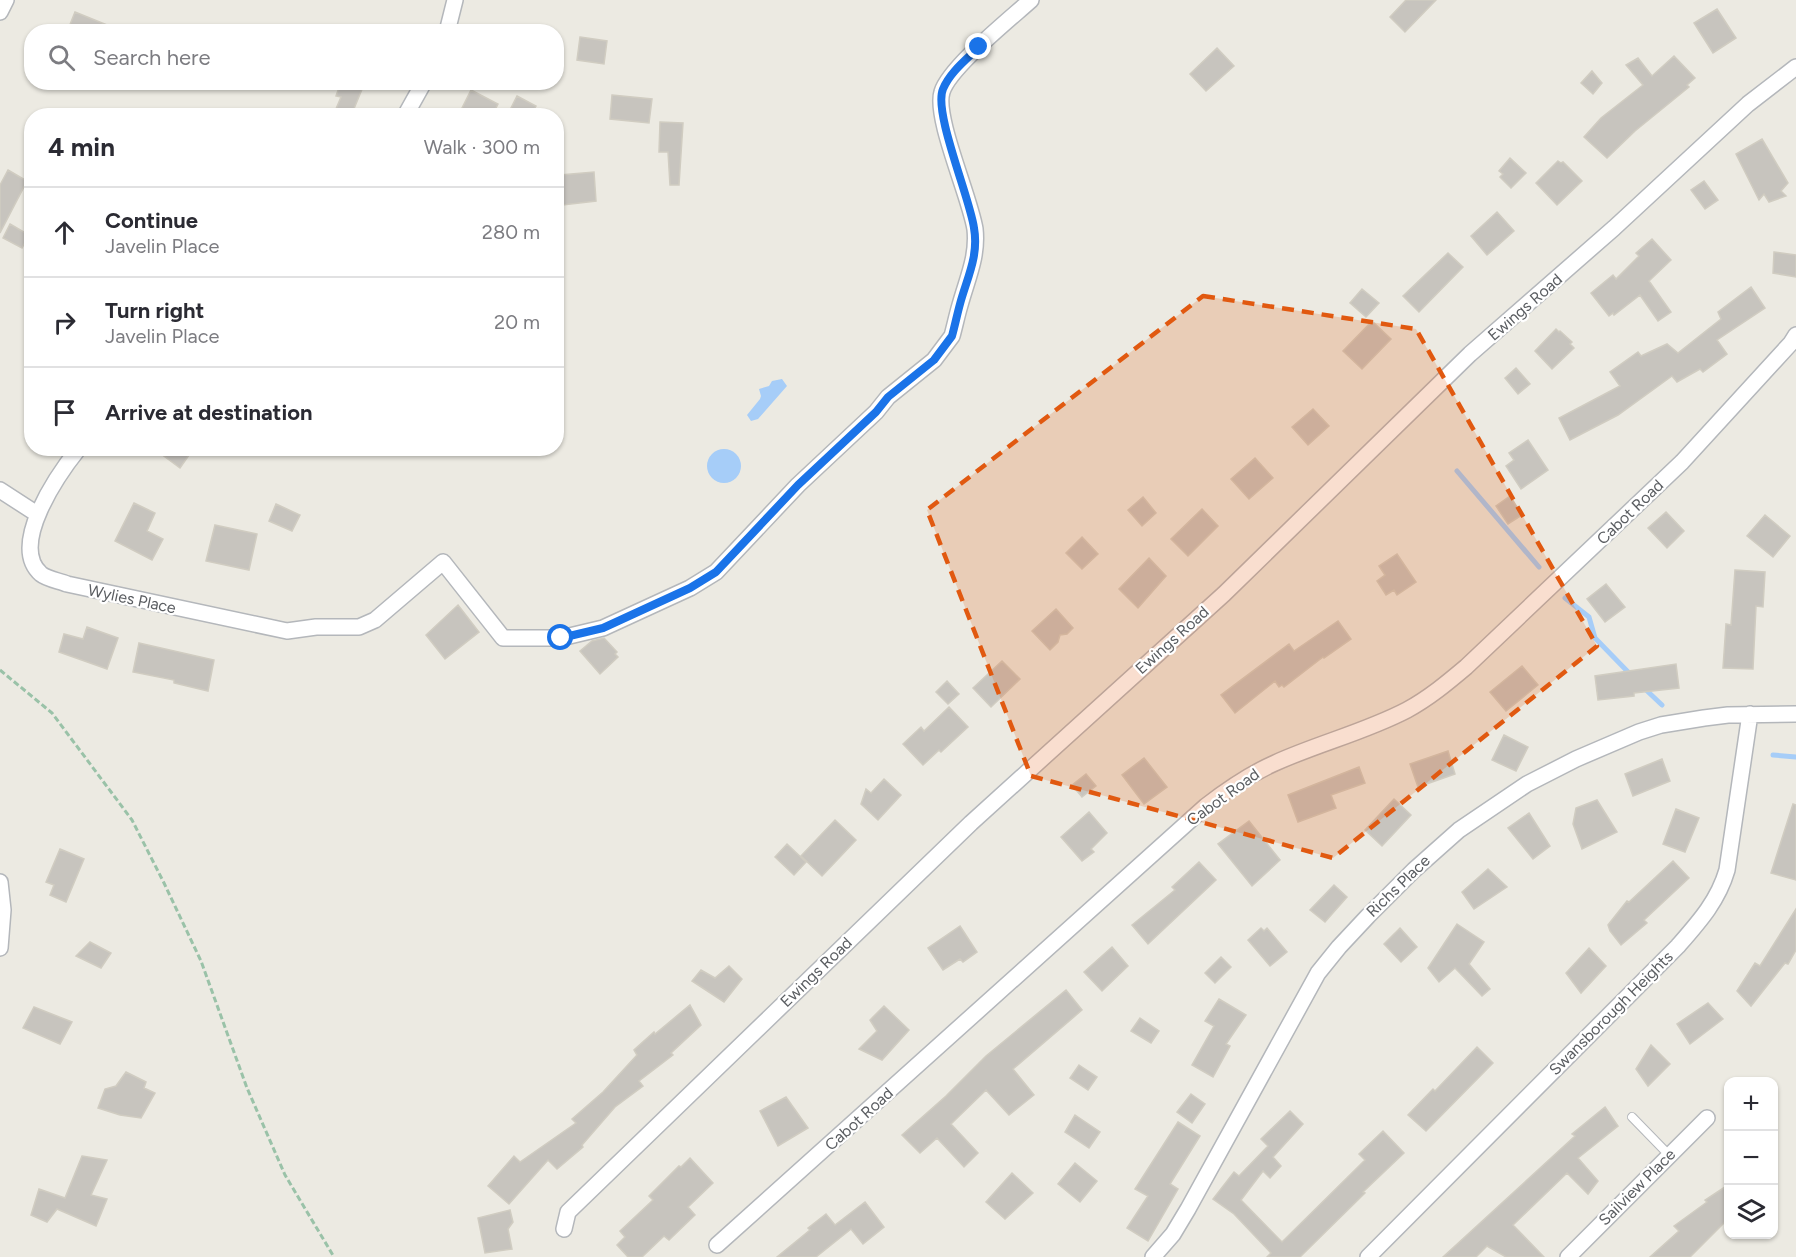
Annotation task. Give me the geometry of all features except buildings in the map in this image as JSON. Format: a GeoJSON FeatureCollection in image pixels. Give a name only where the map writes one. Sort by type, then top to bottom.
{"type":"FeatureCollection","features":[{"type":"Feature","properties":{"kind":"street"},"geometry":{"type":"LineString","coordinates":[[0,12],[6,0]]}},
{"type":"Feature","properties":{"kind":"street"},"geometry":{"type":"LineString","coordinates":[[449,24],[454,0]]}},
{"type":"Feature","properties":{"kind":"street","name":"Wylies Place"},"geometry":{"type":"LineString","coordinates":[[37,514],[30,538],[30,548],[31,558],[41,574],[67,584],[287,631],[316,627],[359,627],[375,620],[443,562],[503,638],[561,638],[603,628],[690,588],[716,572],[798,485],[876,412],[888,397],[934,360],[952,336],[973,266],[975,239],[970,210],[944,121],[940,99],[942,90],[960,66],[1030,0]]}},
{"type":"Feature","properties":{"kind":"street","name":"Ewings Road"},"geometry":{"type":"LineString","coordinates":[[564,1228],[568,1212],[971,823],[1224,594],[1470,354],[1614,228],[1748,104],[1796,67]]}},
{"type":"Feature","properties":{"kind":"street"},"geometry":{"type":"LineString","coordinates":[[409,108],[420,90]]}},
{"type":"Feature","properties":{"kind":"street","name":"Cabot Road"},"geometry":{"type":"LineString","coordinates":[[717,1245],[1206,806],[1234,785],[1264,768],[1362,730],[1406,710],[1432,694],[1466,667],[1682,462],[1796,335]]}},
{"type":"Feature","properties":{"kind":"street"},"geometry":{"type":"LineString","coordinates":[[0,490],[37,514],[73,456]]}},
{"type":"Feature","properties":{"kind":"street","name":"Swansborough Heights"},"geometry":{"type":"LineString","coordinates":[[1368,1257],[1672,951],[1708,910],[1720,890],[1727,870],[1750,714]]}},
{"type":"Feature","properties":{"kind":"street","name":"Richs Place"},"geometry":{"type":"LineString","coordinates":[[1153,1257],[1173,1234],[1318,973],[1348,936],[1437,849],[1482,813],[1527,784],[1598,748],[1661,725],[1704,717],[1796,714]]}},
{"type":"Feature","properties":{"kind":"street"},"geometry":{"type":"LineString","coordinates":[[0,882],[3,910],[0,948]]}},
{"type":"Feature","properties":{"kind":"street","name":"Sailview Place"},"geometry":{"type":"LineString","coordinates":[[1568,1257],[1707,1118]]}},
{"type":"Feature","properties":{"kind":"lane"},"geometry":{"type":"LineString","coordinates":[[1632,1117],[1669,1155]]}},
{"type":"Feature","properties":{"kind":"path"},"geometry":{"type":"LineString","coordinates":[[0,670],[52,713],[132,820],[201,962],[247,1088],[285,1175],[334,1257]]}},
{"type":"Feature","properties":{"kind":"highlighted area"},"geometry":{"type":"Polygon","coordinates":[[[1203,296],[1416,329],[1597,646],[1333,858],[1031,776],[927,510],[1203,296]]]}},
{"type":"Feature","properties":{"kind":"water"},"geometry":{"type":"Polygon","coordinates":[[[782,379],[787,386],[758,419],[751,421],[747,415],[760,399],[759,389],[769,386],[772,381],[782,379]]]}},
{"type":"Feature","properties":{"kind":"water"},"geometry":{"type":"Polygon","coordinates":[[[724,449],[736,454],[741,466],[736,478],[724,483],[712,478],[707,466],[712,454],[724,449]]]}},
{"type":"Feature","properties":{"kind":"waterway"},"geometry":{"type":"LineString","coordinates":[[1457,471],[1539,567]]}},
{"type":"Feature","properties":{"kind":"waterway"},"geometry":{"type":"LineString","coordinates":[[1565,598],[1589,617],[1595,638],[1631,675]]}},
{"type":"Feature","properties":{"kind":"waterway"},"geometry":{"type":"LineString","coordinates":[[1644,688],[1662,705]]}},
{"type":"Feature","properties":{"kind":"waterway"},"geometry":{"type":"LineString","coordinates":[[1773,755],[1796,757]]}},
{"type":"Feature","properties":{"kind":"route"},"geometry":{"type":"LineString","coordinates":[[561,638],[603,628],[690,588],[716,572],[798,485],[876,412],[888,397],[925,368],[948,344],[973,266],[975,239],[970,210],[944,121],[940,99],[947,81],[979,47]]}}]}
